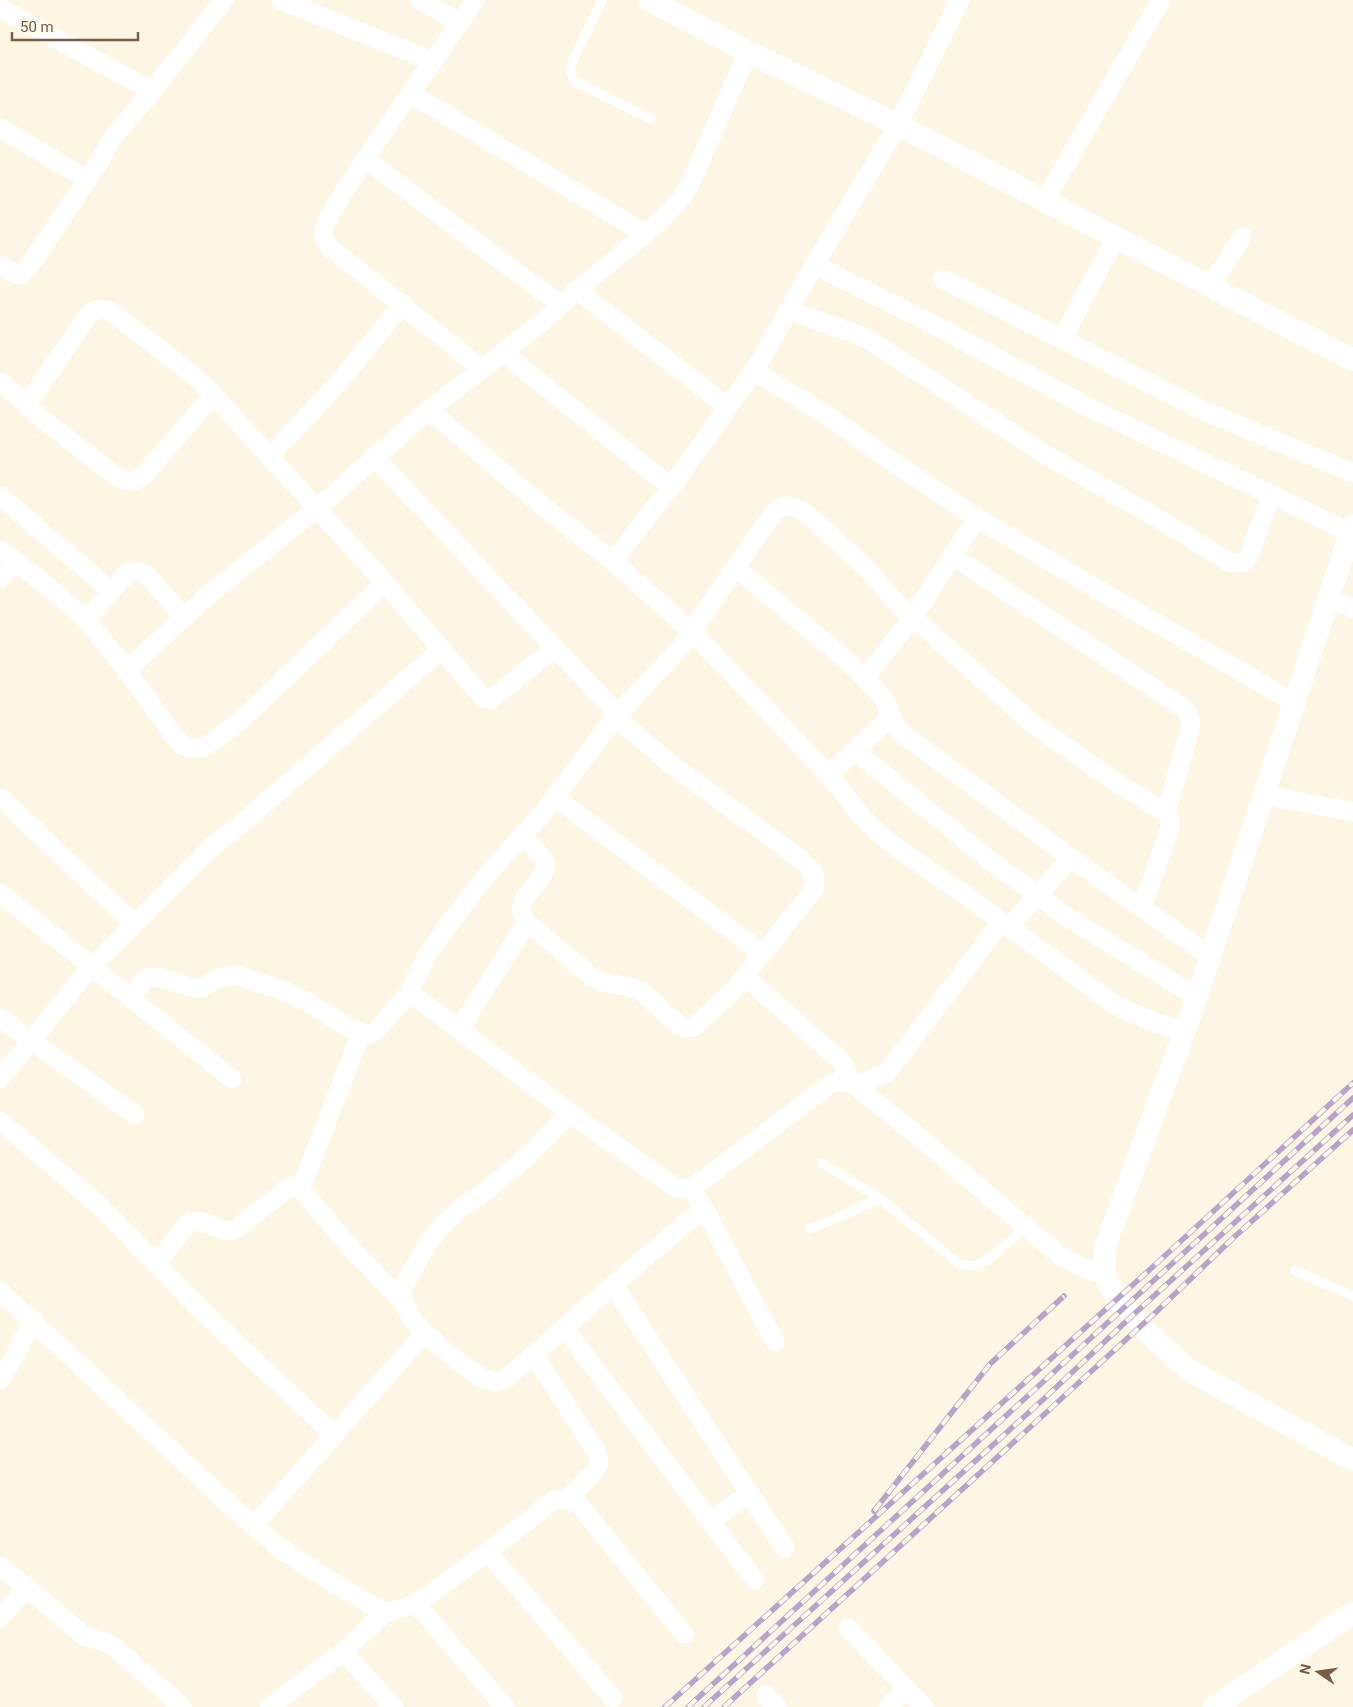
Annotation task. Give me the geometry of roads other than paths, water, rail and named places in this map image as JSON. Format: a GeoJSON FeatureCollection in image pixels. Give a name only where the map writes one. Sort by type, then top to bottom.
{"type":"FeatureCollection","features":[{"type":"Feature","properties":{"kind":"street"},"geometry":{"type":"LineString","coordinates":[[0,265],[16,274],[22,274],[28,268],[88,180],[113,137],[224,0]]}},
{"type":"Feature","properties":{"kind":"street"},"geometry":{"type":"LineString","coordinates":[[281,0],[311,5],[434,62]]}},
{"type":"Feature","properties":{"kind":"street"},"geometry":{"type":"LineString","coordinates":[[420,0],[460,23]]}},
{"type":"Feature","properties":{"kind":"street"},"geometry":{"type":"LineString","coordinates":[[475,0],[434,62],[365,159],[324,226],[323,235],[332,249],[482,369]]}},
{"type":"Feature","properties":{"kind":"street"},"geometry":{"type":"LineString","coordinates":[[649,0],[748,52],[898,125],[1045,200],[1353,360]]}},
{"type":"Feature","properties":{"kind":"street"},"geometry":{"type":"LineString","coordinates":[[613,561],[671,487],[754,371],[898,125],[960,0]]}},
{"type":"Feature","properties":{"kind":"street"},"geometry":{"type":"LineString","coordinates":[[1045,200],[1160,0]]}},
{"type":"Feature","properties":{"kind":"street"},"geometry":{"type":"LineString","coordinates":[[0,8],[152,91]]}},
{"type":"Feature","properties":{"kind":"street"},"geometry":{"type":"LineString","coordinates":[[126,671],[206,597],[316,509],[429,410],[503,353],[646,234],[672,210],[690,184],[748,52]]}},
{"type":"Feature","properties":{"kind":"street"},"geometry":{"type":"LineString","coordinates":[[411,94],[646,234]]}},
{"type":"Feature","properties":{"kind":"street"},"geometry":{"type":"LineString","coordinates":[[0,128],[88,180]]}},
{"type":"Feature","properties":{"kind":"street"},"geometry":{"type":"LineString","coordinates":[[365,159],[561,305]]}},
{"type":"Feature","properties":{"kind":"street"},"geometry":{"type":"LineString","coordinates":[[1062,339],[1116,237]]}},
{"type":"Feature","properties":{"kind":"street"},"geometry":{"type":"LineString","coordinates":[[1211,286],[1242,237]]}},
{"type":"Feature","properties":{"kind":"street"},"geometry":{"type":"LineString","coordinates":[[815,265],[923,319],[1090,408],[1271,495],[1352,531],[1197,997],[1106,1247],[1104,1275],[1117,1300],[1140,1325],[1187,1369],[1353,1460]]}},
{"type":"Feature","properties":{"kind":"street"},"geometry":{"type":"LineString","coordinates":[[943,279],[1206,412],[1353,473]]}},
{"type":"Feature","properties":{"kind":"street"},"geometry":{"type":"LineString","coordinates":[[577,290],[728,407]]}},
{"type":"Feature","properties":{"kind":"street"},"geometry":{"type":"LineString","coordinates":[[269,457],[338,383],[403,304]]}},
{"type":"Feature","properties":{"kind":"street"},"geometry":{"type":"LineString","coordinates":[[27,405],[93,310],[110,311],[188,371],[213,395],[385,583],[483,698],[490,700],[555,648]]}},
{"type":"Feature","properties":{"kind":"street"},"geometry":{"type":"LineString","coordinates":[[789,310],[866,338],[1041,452],[1157,518],[1229,562],[1238,565],[1244,563],[1249,556],[1271,495]]}},
{"type":"Feature","properties":{"kind":"street"},"geometry":{"type":"LineString","coordinates":[[503,353],[671,487]]}},
{"type":"Feature","properties":{"kind":"street"},"geometry":{"type":"LineString","coordinates":[[754,371],[831,418],[977,518],[1294,702]]}},
{"type":"Feature","properties":{"kind":"street"},"geometry":{"type":"LineString","coordinates":[[0,382],[62,434],[117,477],[125,481],[137,480],[145,474],[213,395]]}},
{"type":"Feature","properties":{"kind":"street"},"geometry":{"type":"LineString","coordinates":[[429,410],[539,503],[613,561],[692,632],[829,775],[858,814],[876,831],[1114,1004],[1145,1019],[1184,1032]]}},
{"type":"Feature","properties":{"kind":"street"},"geometry":{"type":"LineString","coordinates":[[374,457],[612,708],[614,717],[671,764],[804,862],[814,873],[816,881],[814,889],[735,989],[694,1028],[686,1028],[679,1025],[635,988],[610,985],[592,977],[521,915],[521,907],[524,900],[544,873],[545,864],[542,856],[522,836]]}},
{"type":"Feature","properties":{"kind":"street"},"geometry":{"type":"LineString","coordinates":[[0,496],[112,591]]}},
{"type":"Feature","properties":{"kind":"street"},"geometry":{"type":"LineString","coordinates":[[129,997],[148,977],[162,978],[193,988],[201,988],[219,978],[236,975],[284,991],[306,1001],[349,1028],[361,1033],[370,1034],[377,1030],[409,992],[428,954],[484,878],[556,798],[614,717],[681,647],[771,516],[778,508],[788,505],[798,507],[867,569],[897,604],[1034,725],[1116,782],[1166,813],[1170,820],[1170,828],[1142,908]]}},
{"type":"Feature","properties":{"kind":"street"},"geometry":{"type":"LineString","coordinates":[[865,678],[913,617],[977,518]]}},
{"type":"Feature","properties":{"kind":"street"},"geometry":{"type":"LineString","coordinates":[[0,549],[73,608],[86,621],[176,739],[184,746],[193,750],[202,748],[241,720],[385,583]]}},
{"type":"Feature","properties":{"kind":"street"},"geometry":{"type":"LineString","coordinates":[[953,556],[1190,714],[1191,725],[1166,813]]}},
{"type":"Feature","properties":{"kind":"street"},"geometry":{"type":"LineString","coordinates":[[0,578],[16,562]]}},
{"type":"Feature","properties":{"kind":"street"},"geometry":{"type":"LineString","coordinates":[[736,568],[865,678],[886,702],[891,718],[899,731],[1071,858],[1210,956]]}},
{"type":"Feature","properties":{"kind":"street"},"geometry":{"type":"LineString","coordinates":[[86,621],[127,574],[139,571],[149,577],[184,618]]}},
{"type":"Feature","properties":{"kind":"street"},"geometry":{"type":"LineString","coordinates":[[1329,598],[1353,608]]}},
{"type":"Feature","properties":{"kind":"street"},"geometry":{"type":"LineString","coordinates":[[0,1079],[91,967],[214,846],[442,649]]}},
{"type":"Feature","properties":{"kind":"street"},"geometry":{"type":"LineString","coordinates":[[829,775],[891,718]]}},
{"type":"Feature","properties":{"kind":"street"},"geometry":{"type":"LineString","coordinates":[[854,751],[1003,871],[1038,894],[1062,914],[1197,997]]}},
{"type":"Feature","properties":{"kind":"street"},"geometry":{"type":"LineString","coordinates":[[1264,795],[1353,812]]}},
{"type":"Feature","properties":{"kind":"street"},"geometry":{"type":"LineString","coordinates":[[0,797],[134,924]]}},
{"type":"Feature","properties":{"kind":"street"},"geometry":{"type":"LineString","coordinates":[[556,798],[763,954]]}},
{"type":"Feature","properties":{"kind":"street"},"geometry":{"type":"LineString","coordinates":[[1001,922],[1012,924],[1071,858]]}},
{"type":"Feature","properties":{"kind":"street"},"geometry":{"type":"LineString","coordinates":[[0,893],[232,1079]]}},
{"type":"Feature","properties":{"kind":"street"},"geometry":{"type":"LineString","coordinates":[[459,1030],[527,922]]}},
{"type":"Feature","properties":{"kind":"street"},"geometry":{"type":"LineString","coordinates":[[409,992],[570,1113],[676,1188],[686,1189],[698,1184],[830,1084],[864,1082],[887,1073],[1001,922]]}},
{"type":"Feature","properties":{"kind":"street"},"geometry":{"type":"LineString","coordinates":[[745,977],[840,1060],[846,1069],[849,1082],[918,1136],[1058,1254],[1079,1266],[1104,1275]]}},
{"type":"Feature","properties":{"kind":"street"},"geometry":{"type":"LineString","coordinates":[[0,1018],[136,1115]]}},
{"type":"Feature","properties":{"kind":"street"},"geometry":{"type":"LineString","coordinates":[[301,1188],[361,1033]]}},
{"type":"Feature","properties":{"kind":"street"},"geometry":{"type":"LineString","coordinates":[[404,1303],[402,1289],[410,1273],[428,1243],[443,1225],[463,1206],[485,1192],[531,1153],[570,1113]]}},
{"type":"Feature","properties":{"kind":"street"},"geometry":{"type":"LineString","coordinates":[[0,1121],[100,1206],[198,1307],[334,1435]]}},
{"type":"Feature","properties":{"kind":"street"},"geometry":{"type":"LineString","coordinates":[[156,1264],[192,1220],[198,1220],[228,1232],[235,1230],[288,1188],[295,1186],[301,1188],[348,1245],[404,1303],[414,1320],[425,1333],[459,1362],[482,1378],[495,1382],[504,1380],[513,1373],[704,1208]]}},
{"type":"Feature","properties":{"kind":"street"},"geometry":{"type":"LineString","coordinates":[[686,1189],[698,1199],[704,1208],[775,1342]]}},
{"type":"Feature","properties":{"kind":"street"},"geometry":{"type":"LineString","coordinates":[[613,1285],[785,1548]]}},
{"type":"Feature","properties":{"kind":"street"},"geometry":{"type":"LineString","coordinates":[[0,1291],[277,1546],[385,1613]]}},
{"type":"Feature","properties":{"kind":"street"},"geometry":{"type":"LineString","coordinates":[[0,1380],[13,1360],[33,1320]]}},
{"type":"Feature","properties":{"kind":"street"},"geometry":{"type":"LineString","coordinates":[[564,1328],[755,1580]]}},
{"type":"Feature","properties":{"kind":"street"},"geometry":{"type":"LineString","coordinates":[[254,1526],[425,1333]]}},
{"type":"Feature","properties":{"kind":"street"},"geometry":{"type":"LineString","coordinates":[[269,1707],[343,1652],[385,1613],[416,1604],[488,1552],[554,1500],[568,1498],[595,1471],[599,1462],[598,1453],[534,1355]]}},
{"type":"Feature","properties":{"kind":"street"},"geometry":{"type":"LineString","coordinates":[[710,1521],[749,1494]]}},
{"type":"Feature","properties":{"kind":"street"},"geometry":{"type":"LineString","coordinates":[[568,1498],[580,1506],[684,1634]]}},
{"type":"Feature","properties":{"kind":"street"},"geometry":{"type":"LineString","coordinates":[[488,1552],[613,1698]]}},
{"type":"Feature","properties":{"kind":"street"},"geometry":{"type":"LineString","coordinates":[[0,1565],[26,1589],[84,1636],[106,1642],[115,1647],[182,1707]]}},
{"type":"Feature","properties":{"kind":"street"},"geometry":{"type":"LineString","coordinates":[[0,1618],[26,1589]]}},
{"type":"Feature","properties":{"kind":"street"},"geometry":{"type":"LineString","coordinates":[[416,1604],[505,1707]]}},
{"type":"Feature","properties":{"kind":"street"},"geometry":{"type":"LineString","coordinates":[[1214,1707],[1353,1614]]}},
{"type":"Feature","properties":{"kind":"street"},"geometry":{"type":"LineString","coordinates":[[848,1628],[924,1707]]}},
{"type":"Feature","properties":{"kind":"street"},"geometry":{"type":"LineString","coordinates":[[343,1652],[394,1707]]}},
{"type":"Feature","properties":{"kind":"street"},"geometry":{"type":"LineString","coordinates":[[888,1707],[906,1689]]}},
{"type":"Feature","properties":{"kind":"lane"},"geometry":{"type":"LineString","coordinates":[[602,0],[573,60],[570,69],[571,76],[576,82],[651,120]]}},
{"type":"Feature","properties":{"kind":"lane"},"geometry":{"type":"LineString","coordinates":[[822,1163],[881,1199],[959,1264],[974,1266],[986,1261],[1026,1227]]}},
{"type":"Feature","properties":{"kind":"lane"},"geometry":{"type":"LineString","coordinates":[[810,1229],[881,1199]]}},
{"type":"Feature","properties":{"kind":"lane"},"geometry":{"type":"LineString","coordinates":[[1295,1271],[1353,1296]]}},
{"type":"Feature","properties":{"kind":"railway"},"geometry":{"type":"LineString","coordinates":[[665,1707],[1157,1263],[1353,1083]]}},
{"type":"Feature","properties":{"kind":"railway"},"geometry":{"type":"LineString","coordinates":[[688,1707],[1353,1098]]}},
{"type":"Feature","properties":{"kind":"railway"},"geometry":{"type":"LineString","coordinates":[[704,1707],[1353,1115]]}},
{"type":"Feature","properties":{"kind":"railway"},"geometry":{"type":"LineString","coordinates":[[724,1707],[1353,1130]]}},
{"type":"Feature","properties":{"kind":"railway"},"geometry":{"type":"LineString","coordinates":[[874,1511],[990,1364],[1064,1296]]}}]}
